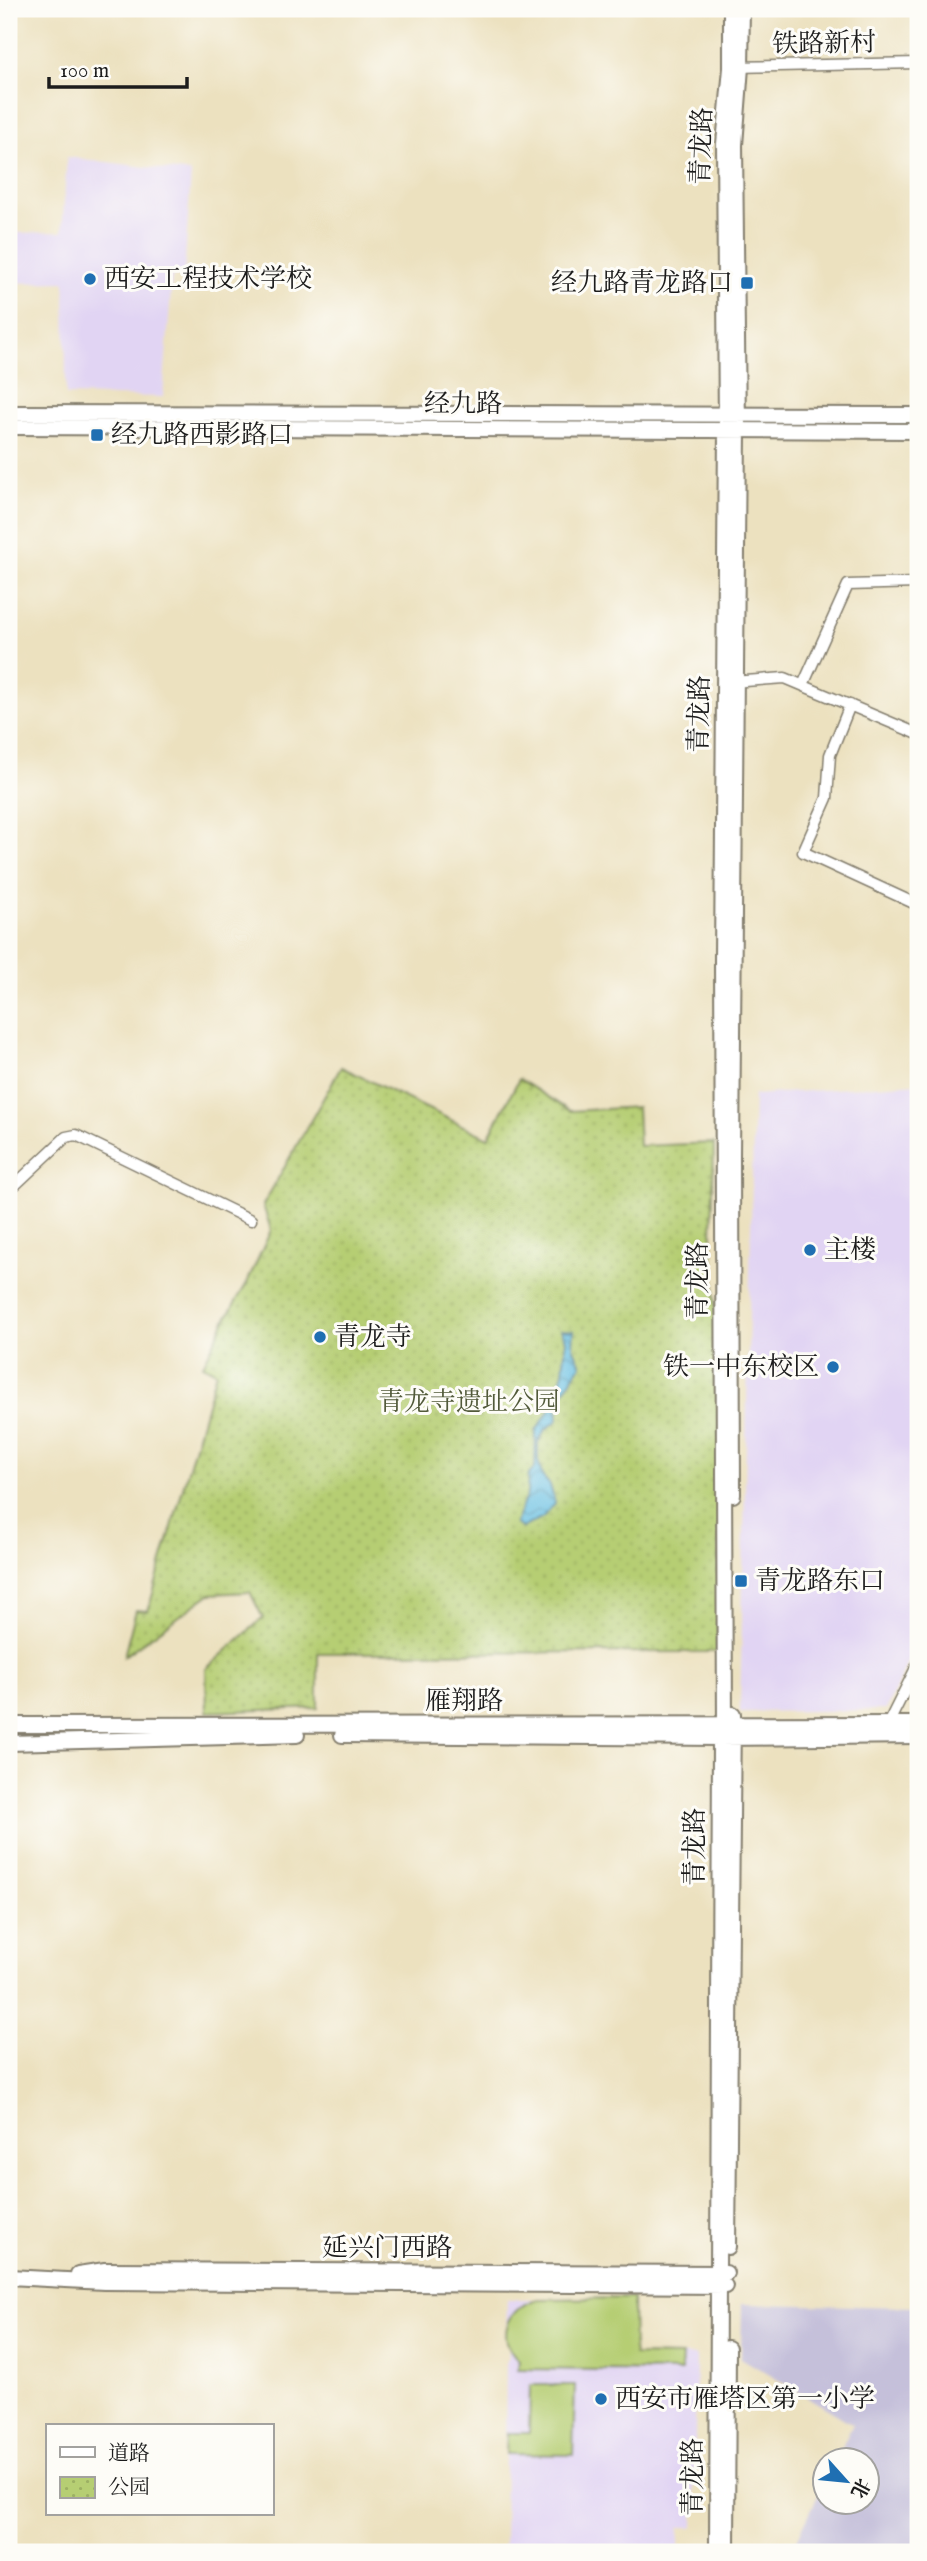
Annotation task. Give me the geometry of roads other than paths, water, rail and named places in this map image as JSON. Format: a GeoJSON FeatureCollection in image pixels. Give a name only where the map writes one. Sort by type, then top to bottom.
{"type":"FeatureCollection","features":[{"type":"Feature","properties":{"kind":"street","name":"青龙路"},"geometry":{"type":"LineString","coordinates":[[731,9],[736,67]]}},
{"type":"Feature","properties":{"kind":"street","name":"青龙路"},"geometry":{"type":"LineString","coordinates":[[716,2552],[723,2280],[727,1731],[722,959],[730,682],[736,67],[742,9]]}},
{"type":"Feature","properties":{"kind":"street","name":"铁路新村"},"geometry":{"type":"LineString","coordinates":[[736,67],[918,63]]}},
{"type":"Feature","properties":{"kind":"street","name":"经九路"},"geometry":{"type":"LineString","coordinates":[[9,413],[732,422],[918,431]]}},
{"type":"Feature","properties":{"kind":"street","name":"经九路"},"geometry":{"type":"LineString","coordinates":[[9,427],[732,422],[918,415]]}},
{"type":"Feature","properties":{"kind":"street"},"geometry":{"type":"LineString","coordinates":[[803,685],[848,585],[918,583]]}},
{"type":"Feature","properties":{"kind":"street"},"geometry":{"type":"LineString","coordinates":[[730,682],[785,678],[918,734]]}},
{"type":"Feature","properties":{"kind":"street"},"geometry":{"type":"LineString","coordinates":[[850,705],[830,755],[827,798],[803,852],[918,905]]}},
{"type":"Feature","properties":{"kind":"street"},"geometry":{"type":"LineString","coordinates":[[9,1183],[16,1184],[66,1137],[76,1135],[251,1220]]}},
{"type":"Feature","properties":{"kind":"street"},"geometry":{"type":"LineString","coordinates":[[918,1664],[887,1730],[918,1743]]}},
{"type":"Feature","properties":{"kind":"street","name":"雁翔路"},"geometry":{"type":"LineString","coordinates":[[9,1743],[288,1734],[887,1730],[918,1724]]}},
{"type":"Feature","properties":{"kind":"street","name":"雁翔路"},"geometry":{"type":"LineString","coordinates":[[9,1725],[727,1731]]}},
{"type":"Feature","properties":{"kind":"street","name":"雁翔路"},"geometry":{"type":"LineString","coordinates":[[887,1730],[918,1736]]}},
{"type":"Feature","properties":{"kind":"street","name":"延兴门西路"},"geometry":{"type":"LineString","coordinates":[[9,2277],[45,2278],[105,2270],[723,2280]]}},
{"type":"Feature","properties":{"kind":"street","name":"青龙路"},"geometry":{"type":"LineString","coordinates":[[723,2280],[727,2552]]}},
{"type":"Feature","properties":{"kind":"water"},"geometry":{"type":"Polygon","coordinates":[[[561,1330],[574,1331],[573,1347],[581,1365],[557,1402],[558,1420],[545,1430],[538,1443],[542,1476],[550,1485],[555,1503],[543,1517],[522,1528],[515,1524],[527,1494],[528,1476],[535,1467],[536,1431],[553,1405],[563,1372],[566,1340],[561,1330]]]}},
{"type":"Feature","properties":{"kind":"place","name":"西安工程技术学校"},"geometry":{"type":"Point","coordinates":[90,279]}},
{"type":"Feature","properties":{"kind":"place","name":"经九路青龙路口"},"geometry":{"type":"Point","coordinates":[747,283]}},
{"type":"Feature","properties":{"kind":"place","name":"经九路西影路口"},"geometry":{"type":"Point","coordinates":[97,435]}},
{"type":"Feature","properties":{"kind":"place","name":"主楼"},"geometry":{"type":"Point","coordinates":[810,1250]}},
{"type":"Feature","properties":{"kind":"place","name":"青龙寺"},"geometry":{"type":"Point","coordinates":[320,1337]}},
{"type":"Feature","properties":{"kind":"place","name":"铁一中东校区"},"geometry":{"type":"Point","coordinates":[833,1367]}},
{"type":"Feature","properties":{"kind":"place","name":"青龙路东口"},"geometry":{"type":"Point","coordinates":[741,1581]}},
{"type":"Feature","properties":{"kind":"place","name":"西安市雁塔区第一小学"},"geometry":{"type":"Point","coordinates":[601,2399]}},
{"type":"Feature","properties":{"kind":"park label","name":"青龙寺遗址公园"},"geometry":{"type":"Point","coordinates":[469,1402]}}]}
